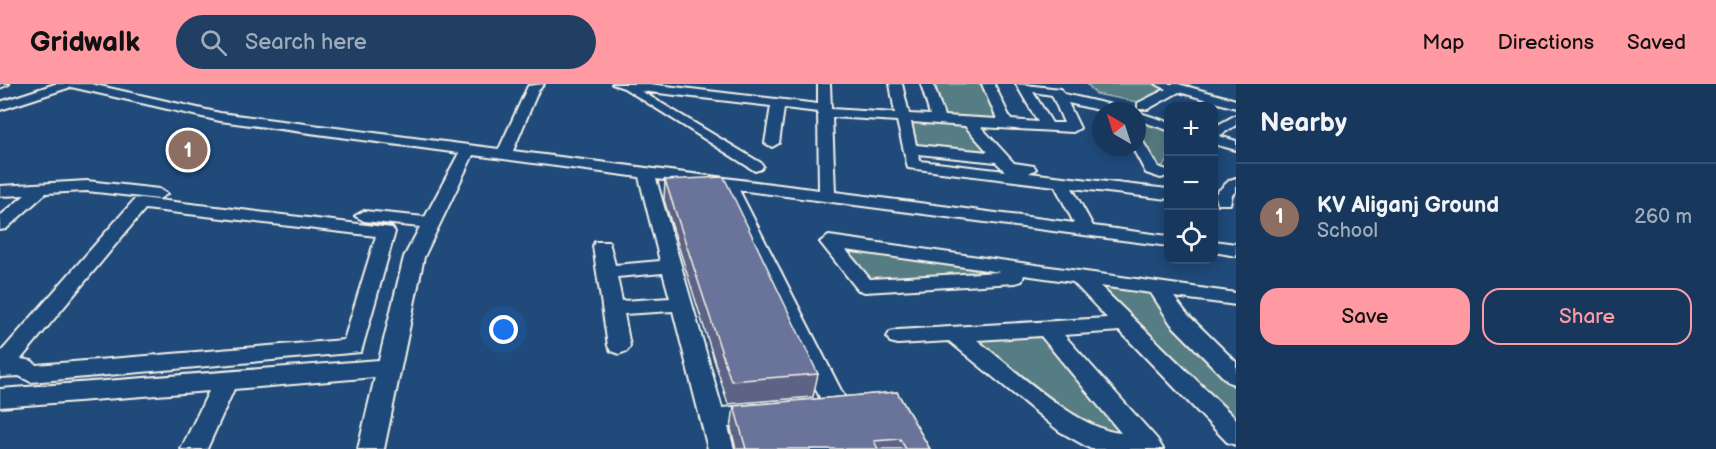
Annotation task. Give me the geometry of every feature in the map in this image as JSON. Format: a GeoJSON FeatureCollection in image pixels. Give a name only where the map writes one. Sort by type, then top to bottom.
{"type":"FeatureCollection","features":[{"type":"Feature","properties":{"kind":"street"},"geometry":{"type":"LineString","coordinates":[[0,106],[68,84]]}},
{"type":"Feature","properties":{"kind":"street"},"geometry":{"type":"LineString","coordinates":[[74,84],[220,117],[1164,241]]}},
{"type":"Feature","properties":{"kind":"street"},"geometry":{"type":"LineString","coordinates":[[504,154],[532,89],[538,84]]}},
{"type":"Feature","properties":{"kind":"street"},"geometry":{"type":"LineString","coordinates":[[761,102],[762,84]]}},
{"type":"Feature","properties":{"kind":"street"},"geometry":{"type":"LineString","coordinates":[[824,84],[827,196]]}},
{"type":"Feature","properties":{"kind":"street"},"geometry":{"type":"LineString","coordinates":[[896,84],[913,165],[1061,182],[1158,178]]}},
{"type":"Feature","properties":{"kind":"street"},"geometry":{"type":"LineString","coordinates":[[927,84],[938,120]]}},
{"type":"Feature","properties":{"kind":"street"},"geometry":{"type":"LineString","coordinates":[[988,84],[1005,123]]}},
{"type":"Feature","properties":{"kind":"street"},"geometry":{"type":"LineString","coordinates":[[1162,84],[1236,104]]}},
{"type":"Feature","properties":{"kind":"street"},"geometry":{"type":"LineString","coordinates":[[621,85],[903,120],[1046,124],[1073,128],[1057,90]]}},
{"type":"Feature","properties":{"kind":"street"},"geometry":{"type":"LineString","coordinates":[[621,85],[755,166]]}},
{"type":"Feature","properties":{"kind":"street"},"geometry":{"type":"LineString","coordinates":[[1023,86],[1046,124]]}},
{"type":"Feature","properties":{"kind":"street"},"geometry":{"type":"LineString","coordinates":[[1023,86],[1057,92],[1057,90],[1076,87]]}},
{"type":"Feature","properties":{"kind":"street"},"geometry":{"type":"LineString","coordinates":[[1146,107],[1178,88]]}},
{"type":"Feature","properties":{"kind":"street"},"geometry":{"type":"LineString","coordinates":[[1057,90],[1092,102]]}},
{"type":"Feature","properties":{"kind":"street"},"geometry":{"type":"LineString","coordinates":[[1208,102],[1215,98]]}},
{"type":"Feature","properties":{"kind":"street"},"geometry":{"type":"LineString","coordinates":[[772,143],[778,104]]}},
{"type":"Feature","properties":{"kind":"street"},"geometry":{"type":"LineString","coordinates":[[1146,114],[1164,123]]}},
{"type":"Feature","properties":{"kind":"street"},"geometry":{"type":"LineString","coordinates":[[1218,130],[1236,119]]}},
{"type":"Feature","properties":{"kind":"street"},"geometry":{"type":"LineString","coordinates":[[968,121],[1009,167],[1158,178]]}},
{"type":"Feature","properties":{"kind":"street"},"geometry":{"type":"LineString","coordinates":[[1218,140],[1236,146]]}},
{"type":"Feature","properties":{"kind":"street"},"geometry":{"type":"LineString","coordinates":[[909,148],[1001,158]]}},
{"type":"Feature","properties":{"kind":"street"},"geometry":{"type":"LineString","coordinates":[[371,449],[414,257],[468,149]]}},
{"type":"Feature","properties":{"kind":"street"},"geometry":{"type":"LineString","coordinates":[[1144,156],[1158,178]]}},
{"type":"Feature","properties":{"kind":"street"},"geometry":{"type":"LineString","coordinates":[[646,173],[721,449]]}},
{"type":"Feature","properties":{"kind":"street"},"geometry":{"type":"LineString","coordinates":[[1061,182],[1087,231]]}},
{"type":"Feature","properties":{"kind":"street"},"geometry":{"type":"LineString","coordinates":[[713,419],[837,408],[727,183]]}},
{"type":"Feature","properties":{"kind":"street"},"geometry":{"type":"LineString","coordinates":[[1224,200],[1222,194],[1236,183]]}},
{"type":"Feature","properties":{"kind":"street"},"geometry":{"type":"LineString","coordinates":[[0,191],[87,186],[430,223]]}},
{"type":"Feature","properties":{"kind":"street"},"geometry":{"type":"LineString","coordinates":[[0,225],[41,189]]}},
{"type":"Feature","properties":{"kind":"street"},"geometry":{"type":"LineString","coordinates":[[141,203],[386,232],[353,347],[31,374],[24,367],[0,369],[141,203]]}},
{"type":"Feature","properties":{"kind":"street"},"geometry":{"type":"LineString","coordinates":[[1031,270],[1033,276],[865,285],[829,242],[1031,270],[1236,299]]}},
{"type":"Feature","properties":{"kind":"street"},"geometry":{"type":"LineString","coordinates":[[602,246],[619,346]]}},
{"type":"Feature","properties":{"kind":"street"},"geometry":{"type":"LineString","coordinates":[[1218,248],[1236,250]]}},
{"type":"Feature","properties":{"kind":"street"},"geometry":{"type":"LineString","coordinates":[[607,272],[671,266]]}},
{"type":"Feature","properties":{"kind":"street"},"geometry":{"type":"LineString","coordinates":[[1079,277],[1236,435]]}},
{"type":"Feature","properties":{"kind":"street"},"geometry":{"type":"LineString","coordinates":[[1158,288],[1179,319],[1236,376]]}},
{"type":"Feature","properties":{"kind":"street"},"geometry":{"type":"LineString","coordinates":[[613,309],[682,303]]}},
{"type":"Feature","properties":{"kind":"street"},"geometry":{"type":"LineString","coordinates":[[898,337],[1125,324]]}},
{"type":"Feature","properties":{"kind":"street"},"geometry":{"type":"LineString","coordinates":[[1046,328],[1149,448]]}},
{"type":"Feature","properties":{"kind":"street"},"geometry":{"type":"LineString","coordinates":[[953,333],[1068,424],[1101,442],[1149,448]]}},
{"type":"Feature","properties":{"kind":"street"},"geometry":{"type":"LineString","coordinates":[[0,398],[389,368]]}},
{"type":"Feature","properties":{"kind":"street"},"geometry":{"type":"LineString","coordinates":[[194,449],[226,381]]}},
{"type":"Feature","properties":{"kind":"green space"},"geometry":{"type":"Polygon","coordinates":[[[935,84],[985,84],[999,119],[945,117],[935,84]]]}},
{"type":"Feature","properties":{"kind":"green space"},"geometry":{"type":"Polygon","coordinates":[[[1087,84],[1154,84],[1170,88],[1145,102],[1096,94],[1087,84]]]}},
{"type":"Feature","properties":{"kind":"green space"},"geometry":{"type":"Polygon","coordinates":[[[1146,121],[1164,127],[1164,164],[1160,168],[1146,145],[1146,121]]]}},
{"type":"Feature","properties":{"kind":"green space"},"geometry":{"type":"Polygon","coordinates":[[[909,122],[966,124],[993,155],[914,146],[909,122]]]}},
{"type":"Feature","properties":{"kind":"green space"},"geometry":{"type":"Polygon","coordinates":[[[840,247],[1009,272],[867,279],[840,247]]]}},
{"type":"Feature","properties":{"kind":"green space"},"geometry":{"type":"Polygon","coordinates":[[[1092,284],[1153,290],[1174,327],[1236,390],[1236,422],[1092,284]]]}},
{"type":"Feature","properties":{"kind":"green space"},"geometry":{"type":"Polygon","coordinates":[[[1040,335],[1124,436],[1102,430],[1062,410],[971,338],[1040,335]]]}},
{"type":"Feature","properties":{"kind":"building"},"geometry":{"type":"Polygon","coordinates":[[[724,177],[818,374],[731,381],[665,180],[724,177]]]}},
{"type":"Feature","properties":{"kind":"building"},"geometry":{"type":"Polygon","coordinates":[[[897,392],[930,449],[906,449],[900,439],[874,441],[878,449],[746,449],[734,406],[897,392]]]}},
{"type":"Feature","properties":{"kind":"place","name":"KV Aliganj Ground"},"geometry":{"type":"Point","coordinates":[188,150]}}]}
